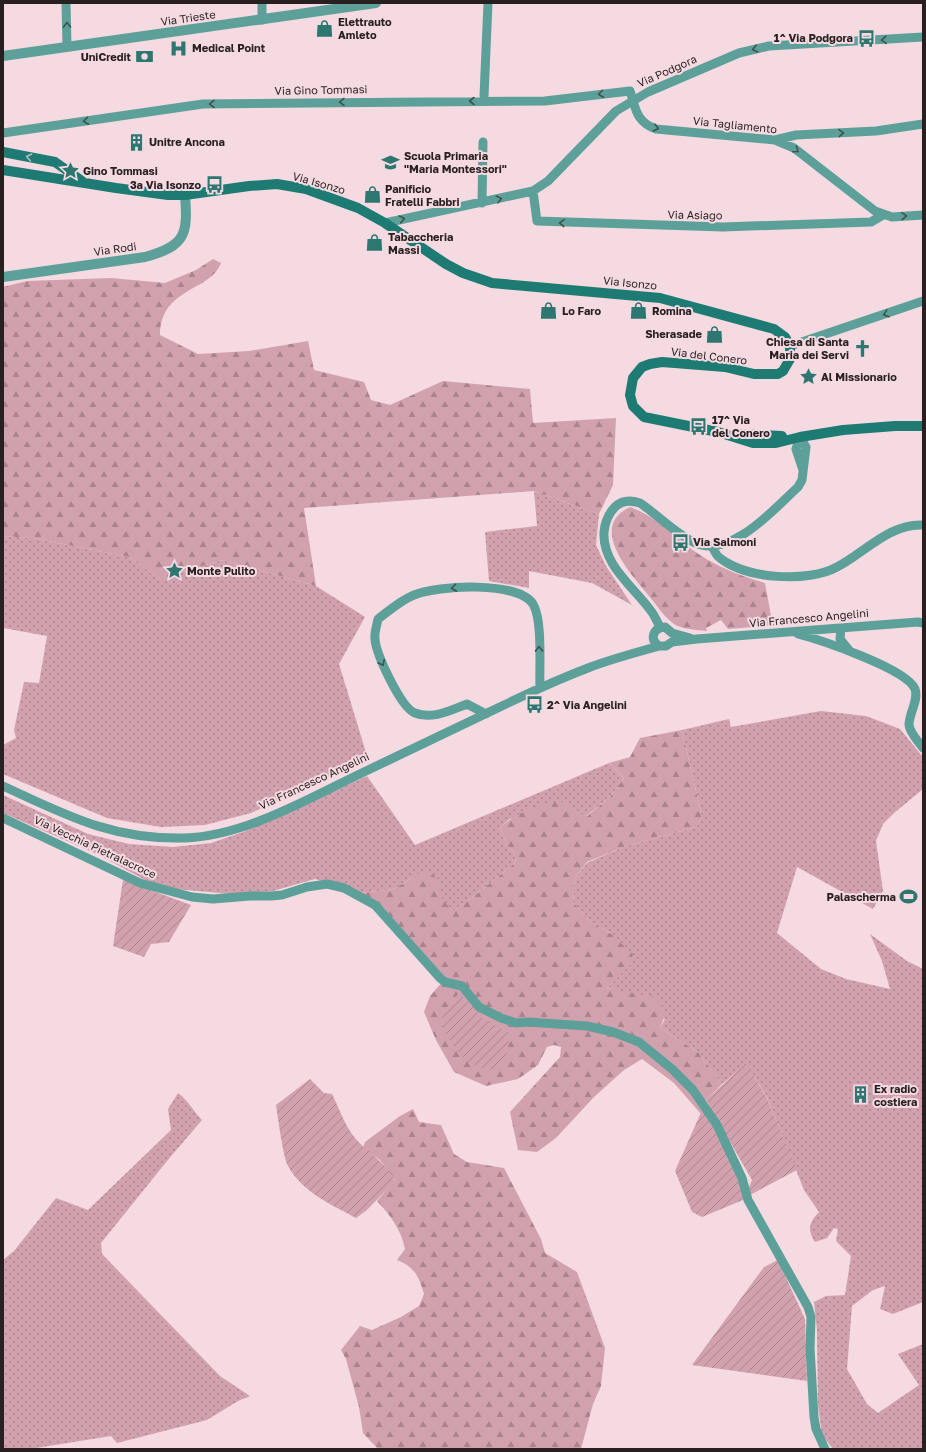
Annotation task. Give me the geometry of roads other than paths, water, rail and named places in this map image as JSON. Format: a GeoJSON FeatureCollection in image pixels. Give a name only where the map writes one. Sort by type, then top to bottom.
{"type":"FeatureCollection","features":[{"type":"Feature","properties":{"kind":"main road"},"geometry":{"type":"LineString","coordinates":[[3,152],[55,162],[84,183]]}},
{"type":"Feature","properties":{"kind":"main road"},"geometry":{"type":"LineString","coordinates":[[52,177],[59,171],[55,162]]}},
{"type":"Feature","properties":{"kind":"main road","name":"Via Isonzo"},"geometry":{"type":"LineString","coordinates":[[3,170],[155,193],[185,194],[234,187],[277,184],[306,189],[332,197],[358,208],[385,223],[446,264],[463,273],[492,283],[660,298],[774,329],[785,338],[790,346]]}},
{"type":"Feature","properties":{"kind":"main road","name":"Via del Conero"},"geometry":{"type":"LineString","coordinates":[[790,346],[790,359],[783,370],[778,374],[754,374],[724,367],[662,362],[642,367],[637,371],[633,378],[630,395],[633,406],[644,417],[718,432],[753,443],[776,443],[800,437],[874,427],[923,426]]}},
{"type":"Feature","properties":{"kind":"street"},"geometry":{"type":"LineString","coordinates":[[66,3],[67,47]]}},
{"type":"Feature","properties":{"kind":"street"},"geometry":{"type":"LineString","coordinates":[[262,3],[262,20]]}},
{"type":"Feature","properties":{"kind":"street","name":"Via Trieste"},"geometry":{"type":"LineString","coordinates":[[3,56],[376,3]]}},
{"type":"Feature","properties":{"kind":"street"},"geometry":{"type":"LineString","coordinates":[[484,96],[488,3]]}},
{"type":"Feature","properties":{"kind":"street","name":"Via Podgora"},"geometry":{"type":"LineString","coordinates":[[385,223],[482,203],[533,190],[548,181],[616,111],[648,92],[739,53],[769,46],[923,37]]}},
{"type":"Feature","properties":{"kind":"street","name":"Via Gino Tommasi"},"geometry":{"type":"LineString","coordinates":[[3,133],[203,104],[545,101],[630,91],[633,100]]}},
{"type":"Feature","properties":{"kind":"street","name":"Via Tagliamento"},"geometry":{"type":"LineString","coordinates":[[633,100],[639,118],[644,125],[656,129],[775,140],[794,148],[875,212],[892,217],[923,215]]}},
{"type":"Feature","properties":{"kind":"street"},"geometry":{"type":"LineString","coordinates":[[775,140],[796,136],[876,131],[923,124]]}},
{"type":"Feature","properties":{"kind":"street"},"geometry":{"type":"LineString","coordinates":[[482,203],[483,142]]}},
{"type":"Feature","properties":{"kind":"street","name":"Via Asiago"},"geometry":{"type":"LineString","coordinates":[[533,190],[537,222],[723,227],[871,222],[883,215]]}},
{"type":"Feature","properties":{"kind":"street","name":"Via Rodi"},"geometry":{"type":"LineString","coordinates":[[3,278],[145,257],[161,253],[172,247],[183,235],[186,222],[185,194]]}},
{"type":"Feature","properties":{"kind":"street"},"geometry":{"type":"LineString","coordinates":[[790,346],[923,301]]}},
{"type":"Feature","properties":{"kind":"street"},"geometry":{"type":"LineString","coordinates":[[672,638],[667,628],[660,627],[651,612],[619,573],[610,558],[604,541],[607,517],[620,503],[634,501],[640,503],[704,546],[712,546],[730,542],[750,530],[798,487],[802,480],[806,448],[800,437]]}},
{"type":"Feature","properties":{"kind":"street"},"geometry":{"type":"LineString","coordinates":[[712,546],[718,558],[738,569],[760,574],[804,576],[820,574],[837,567],[874,543],[898,530],[914,524],[923,525]]}},
{"type":"Feature","properties":{"kind":"street"},"geometry":{"type":"LineString","coordinates":[[486,714],[468,704],[432,716],[414,713],[410,710],[406,706],[377,654],[374,638],[378,619],[396,605],[414,595],[440,589],[467,586],[489,588],[525,596],[539,616],[540,688]]}},
{"type":"Feature","properties":{"kind":"street","name":"Via Francesco Angelini"},"geometry":{"type":"LineString","coordinates":[[3,786],[82,822],[111,831],[135,836],[165,838],[206,836],[243,827],[540,688],[586,669],[625,656],[659,646],[666,646],[672,638],[697,639],[918,622],[923,623]]}},
{"type":"Feature","properties":{"kind":"street","name":"Via Francesco Angelini"},"geometry":{"type":"LineString","coordinates":[[625,656],[653,638],[654,631],[660,627]]}},
{"type":"Feature","properties":{"kind":"street"},"geometry":{"type":"LineString","coordinates":[[828,643],[836,629]]}},
{"type":"Feature","properties":{"kind":"street"},"geometry":{"type":"LineString","coordinates":[[836,629],[843,644],[851,652]]}},
{"type":"Feature","properties":{"kind":"street"},"geometry":{"type":"LineString","coordinates":[[791,632],[828,643],[851,652],[910,680],[916,690],[909,726],[913,735],[923,748]]}},
{"type":"Feature","properties":{"kind":"street"},"geometry":{"type":"LineString","coordinates":[[653,638],[659,646]]}},
{"type":"Feature","properties":{"kind":"street","name":"Via Vecchia Pietralacroce"},"geometry":{"type":"LineString","coordinates":[[3,818],[140,883],[167,892],[213,899],[282,895],[307,887],[326,884],[344,888],[375,905],[440,978],[445,982],[462,986],[479,1007],[489,1014],[516,1023],[528,1022],[599,1028],[639,1042],[684,1079],[717,1125],[742,1178],[748,1200],[808,1307],[811,1324],[810,1348],[814,1417],[816,1429],[825,1449]]}},
{"type":"Feature","properties":{"kind":"place","name":"Elettrauto Amleto"},"geometry":{"type":"Point","coordinates":[325,28]}},
{"type":"Feature","properties":{"kind":"place","name":"1^ Via Podgora"},"geometry":{"type":"Point","coordinates":[866,38]}},
{"type":"Feature","properties":{"kind":"place","name":"Medical Point"},"geometry":{"type":"Point","coordinates":[179,48]}},
{"type":"Feature","properties":{"kind":"place","name":"UniCredit"},"geometry":{"type":"Point","coordinates":[144,57]}},
{"type":"Feature","properties":{"kind":"place","name":"Unitre Ancona"},"geometry":{"type":"Point","coordinates":[136,142]}},
{"type":"Feature","properties":{"kind":"place","name":"Scuola Primaria \"Maria Montessori\""},"geometry":{"type":"Point","coordinates":[391,162]}},
{"type":"Feature","properties":{"kind":"place","name":"Gino Tommasi"},"geometry":{"type":"Point","coordinates":[70,171]}},
{"type":"Feature","properties":{"kind":"place","name":"3a Via Isonzo"},"geometry":{"type":"Point","coordinates":[214,185]}},
{"type":"Feature","properties":{"kind":"place","name":"Panificio Fratelli Fabbri"},"geometry":{"type":"Point","coordinates":[372,195]}},
{"type":"Feature","properties":{"kind":"place","name":"Tabaccheria Massi"},"geometry":{"type":"Point","coordinates":[375,243]}},
{"type":"Feature","properties":{"kind":"place","name":"Lo Faro"},"geometry":{"type":"Point","coordinates":[549,311]}},
{"type":"Feature","properties":{"kind":"place","name":"Romina"},"geometry":{"type":"Point","coordinates":[639,311]}},
{"type":"Feature","properties":{"kind":"place","name":"Sherasade"},"geometry":{"type":"Point","coordinates":[715,334]}},
{"type":"Feature","properties":{"kind":"place","name":"Chiesa di Santa Maria dei Servi"},"geometry":{"type":"Point","coordinates":[862,348]}},
{"type":"Feature","properties":{"kind":"place","name":"Al Missionario"},"geometry":{"type":"Point","coordinates":[808,377]}},
{"type":"Feature","properties":{"kind":"place","name":"17^ Via del Conero"},"geometry":{"type":"Point","coordinates":[699,426]}},
{"type":"Feature","properties":{"kind":"place","name":"Via Salmoni"},"geometry":{"type":"Point","coordinates":[680,542]}},
{"type":"Feature","properties":{"kind":"place","name":"Monte Pulito"},"geometry":{"type":"Point","coordinates":[174,571]}},
{"type":"Feature","properties":{"kind":"place","name":"2^ Via Angelini"},"geometry":{"type":"Point","coordinates":[534,705]}},
{"type":"Feature","properties":{"kind":"place","name":"Palascherma"},"geometry":{"type":"Point","coordinates":[909,897]}},
{"type":"Feature","properties":{"kind":"place","name":"Ex radio costiera"},"geometry":{"type":"Point","coordinates":[861,1095]}}]}
